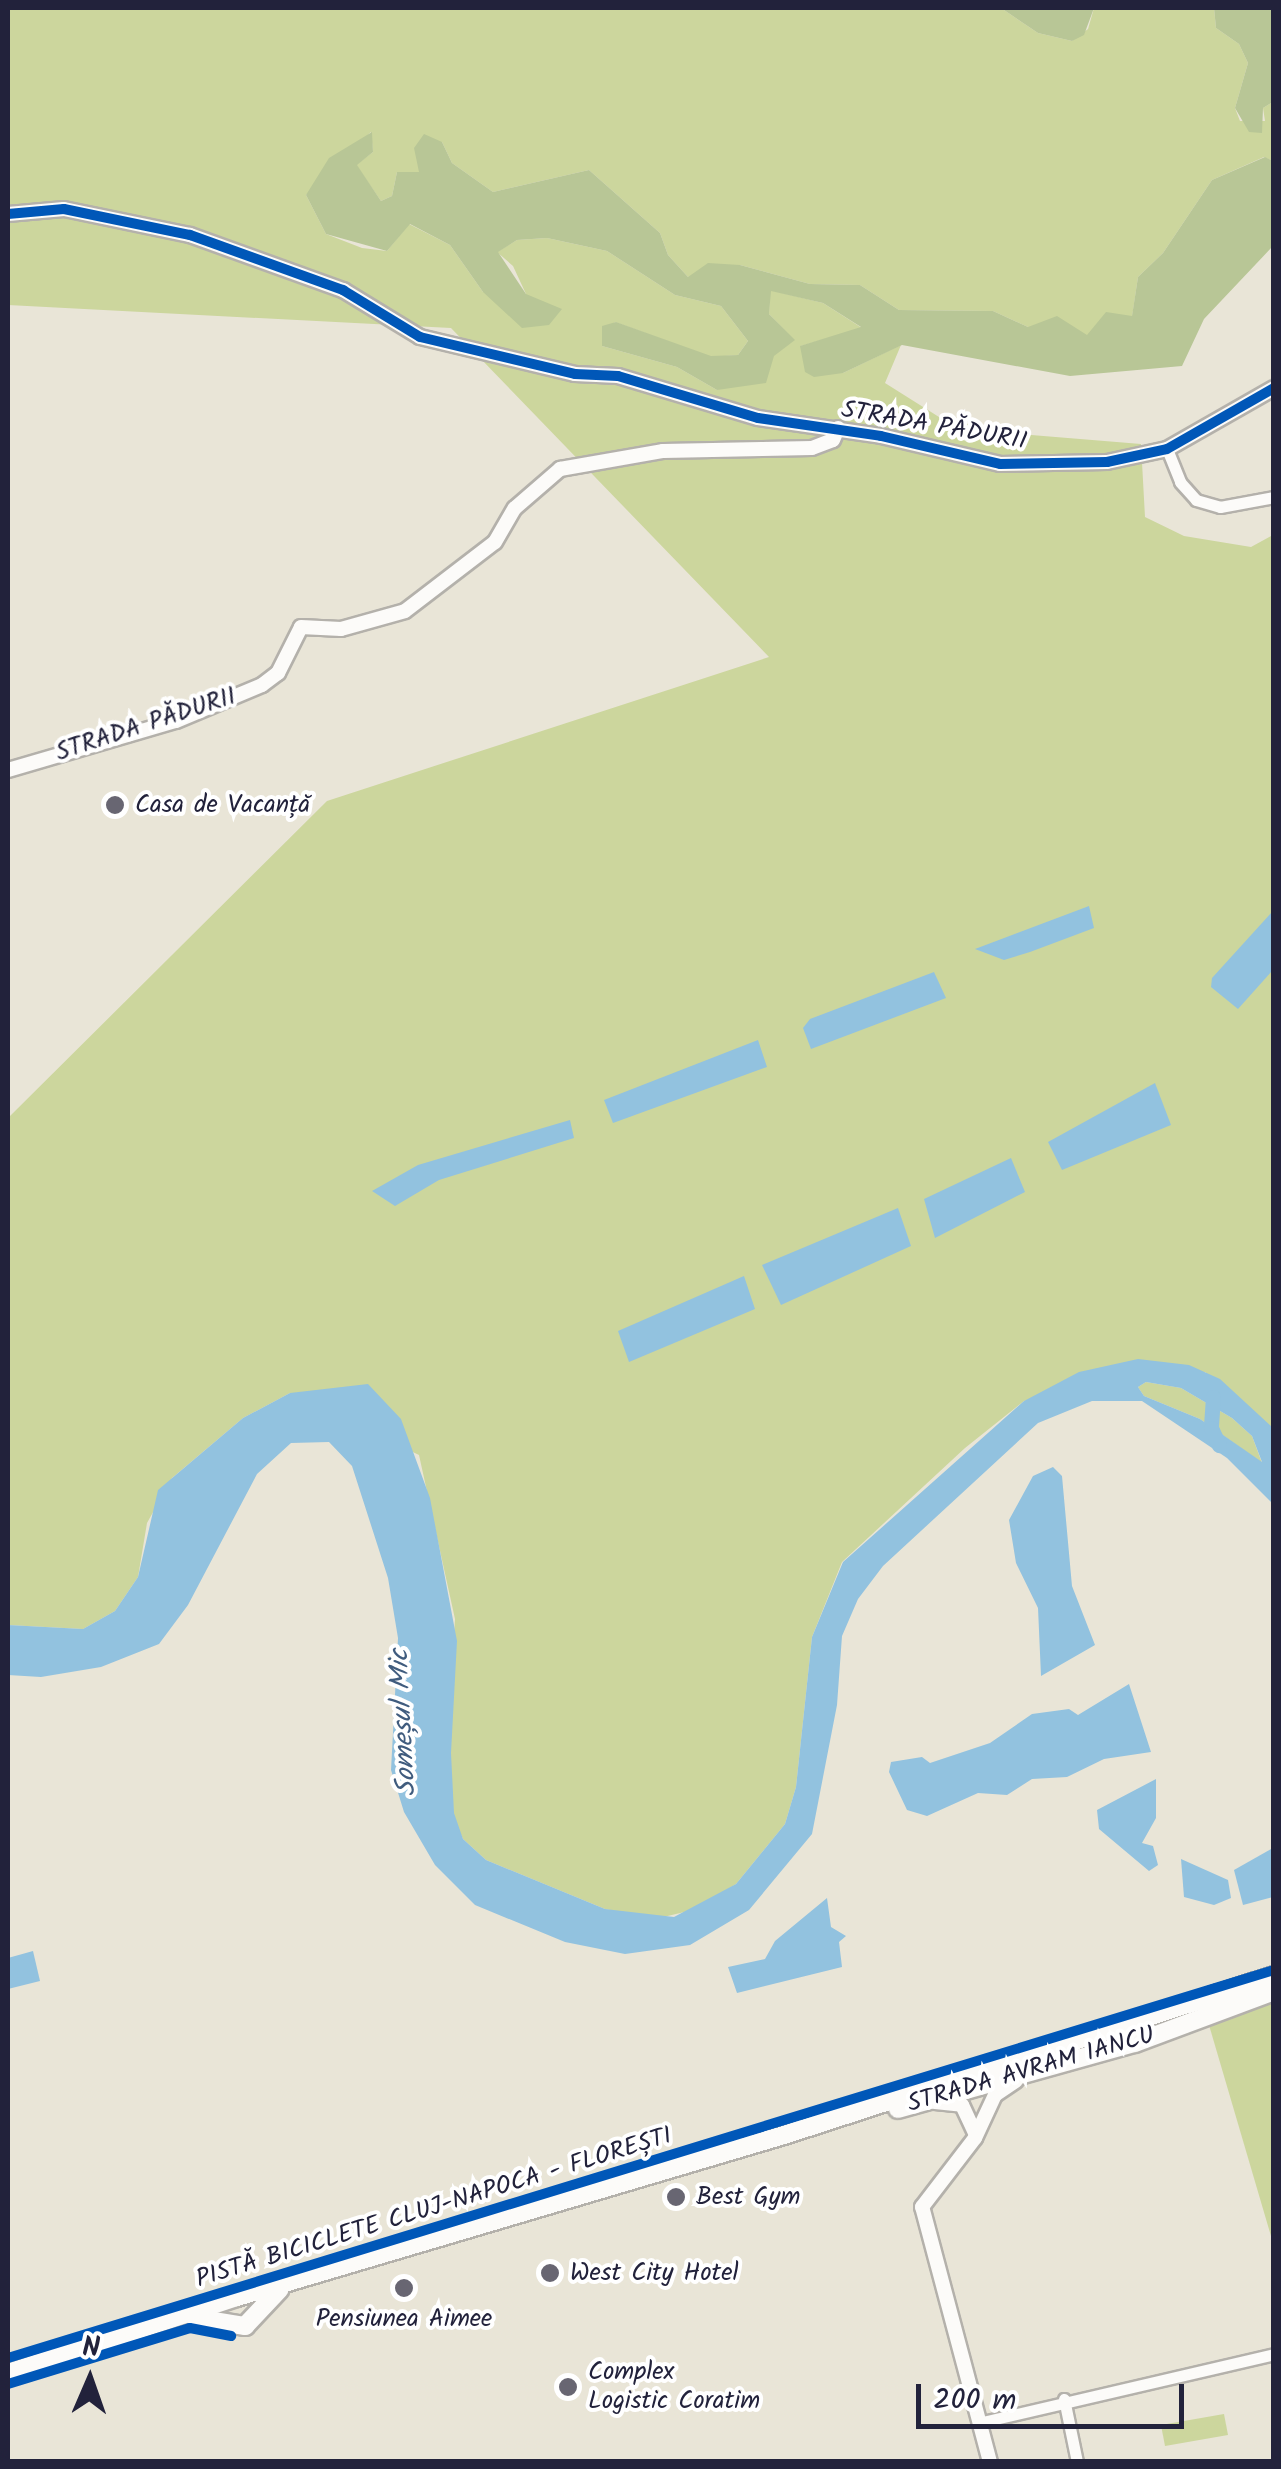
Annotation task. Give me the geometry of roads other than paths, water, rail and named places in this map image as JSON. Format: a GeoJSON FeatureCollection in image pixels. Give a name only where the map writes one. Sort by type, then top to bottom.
{"type":"FeatureCollection","features":[{"type":"Feature","properties":{"kind":"main road","name":"STRADA AVRAM IANCU"},"geometry":{"type":"LineString","coordinates":[[8,2373],[784,2135],[1274,1976]]}},
{"type":"Feature","properties":{"kind":"main road","name":"STRADA AVRAM IANCU"},"geometry":{"type":"LineString","coordinates":[[784,2135],[925,2102],[980,2096],[1022,2077],[1274,1991]]}},
{"type":"Feature","properties":{"kind":"main road","name":"STRADA AVRAM IANCU"},"geometry":{"type":"LineString","coordinates":[[232,2305],[242,2327],[283,2287]]}},
{"type":"Feature","properties":{"kind":"main road"},"geometry":{"type":"LineString","coordinates":[[232,2305],[254,2312]]}},
{"type":"Feature","properties":{"kind":"street","name":"STRADA PĂDURII"},"geometry":{"type":"LineString","coordinates":[[8,214],[64,209],[190,234],[343,290],[420,337],[574,374],[626,378],[758,418],[838,428],[1010,464],[1107,462],[1167,449],[1274,388]]}},
{"type":"Feature","properties":{"kind":"street","name":"STRADA PĂDURII"},"geometry":{"type":"LineString","coordinates":[[8,770],[176,720],[262,685],[278,673],[301,627],[340,630],[406,611],[495,542],[515,508],[560,469],[662,452],[812,448],[832,440],[838,428]]}},
{"type":"Feature","properties":{"kind":"street"},"geometry":{"type":"LineString","coordinates":[[1167,449],[1180,482],[1196,500],[1220,507],[1274,497]]}},
{"type":"Feature","properties":{"kind":"street"},"geometry":{"type":"LineString","coordinates":[[973,2127],[980,2096]]}},
{"type":"Feature","properties":{"kind":"street"},"geometry":{"type":"LineString","coordinates":[[980,2096],[973,2127],[922,2207],[990,2462]]}},
{"type":"Feature","properties":{"kind":"street"},"geometry":{"type":"LineString","coordinates":[[925,2102],[962,2105],[973,2127]]}},
{"type":"Feature","properties":{"kind":"street"},"geometry":{"type":"LineString","coordinates":[[978,2423],[1064,2399],[1274,2354]]}},
{"type":"Feature","properties":{"kind":"street"},"geometry":{"type":"LineString","coordinates":[[1064,2399],[1078,2462]]}},
{"type":"Feature","properties":{"kind":"water"},"geometry":{"type":"Polygon","coordinates":[[[1089,906],[1094,928],[1004,960],[975,949],[1089,906]]]}},
{"type":"Feature","properties":{"kind":"water"},"geometry":{"type":"Polygon","coordinates":[[[1273,911],[1273,970],[1238,1009],[1211,987],[1212,978],[1273,911]]]}},
{"type":"Feature","properties":{"kind":"water"},"geometry":{"type":"Polygon","coordinates":[[[934,972],[946,998],[811,1049],[803,1028],[810,1019],[934,972]]]}},
{"type":"Feature","properties":{"kind":"water"},"geometry":{"type":"Polygon","coordinates":[[[758,1040],[767,1067],[613,1123],[604,1100],[758,1040]]]}},
{"type":"Feature","properties":{"kind":"water"},"geometry":{"type":"Polygon","coordinates":[[[1155,1083],[1171,1125],[1062,1170],[1048,1142],[1155,1083]]]}},
{"type":"Feature","properties":{"kind":"water"},"geometry":{"type":"Polygon","coordinates":[[[570,1120],[574,1138],[439,1180],[395,1206],[372,1191],[418,1165],[570,1120]]]}},
{"type":"Feature","properties":{"kind":"water"},"geometry":{"type":"Polygon","coordinates":[[[1011,1158],[1025,1192],[935,1238],[924,1199],[1011,1158]]]}},
{"type":"Feature","properties":{"kind":"water"},"geometry":{"type":"Polygon","coordinates":[[[898,1208],[911,1246],[781,1305],[762,1265],[898,1208]]]}},
{"type":"Feature","properties":{"kind":"water"},"geometry":{"type":"Polygon","coordinates":[[[744,1276],[755,1309],[629,1362],[618,1331],[744,1276]]]}},
{"type":"Feature","properties":{"kind":"water","name":"Someșul Mic"},"geometry":{"type":"Polygon","coordinates":[[[1138,1359],[1189,1365],[1220,1379],[1272,1427],[1273,1504],[1227,1458],[1142,1401],[1092,1401],[1038,1423],[883,1566],[858,1599],[842,1636],[837,1705],[812,1834],[749,1910],[690,1945],[625,1954],[565,1942],[475,1905],[435,1865],[404,1812],[391,1770],[398,1638],[388,1578],[352,1466],[329,1442],[291,1443],[257,1474],[188,1605],[159,1644],[101,1667],[41,1677],[8,1675],[8,1625],[83,1629],[115,1611],[138,1577],[158,1490],[243,1418],[290,1393],[368,1384],[401,1419],[430,1498],[457,1641],[451,1753],[454,1813],[463,1839],[486,1860],[605,1909],[674,1917],[736,1884],[785,1824],[796,1787],[812,1637],[843,1562],[1024,1401],[1079,1372],[1138,1359]],[[1146,1382],[1138,1387],[1144,1396],[1200,1419],[1262,1462],[1252,1436],[1232,1418],[1181,1388],[1146,1382]]]}},
{"type":"Feature","properties":{"kind":"water"},"geometry":{"type":"Polygon","coordinates":[[[1053,1467],[1062,1476],[1072,1586],[1095,1645],[1041,1676],[1038,1608],[1016,1563],[1009,1520],[1033,1476],[1053,1467]]]}},
{"type":"Feature","properties":{"kind":"water"},"geometry":{"type":"Polygon","coordinates":[[[1129,1684],[1151,1752],[1104,1759],[1067,1777],[1032,1779],[1007,1795],[978,1793],[927,1816],[907,1810],[889,1772],[891,1762],[922,1757],[930,1763],[990,1743],[1032,1714],[1069,1709],[1078,1715],[1129,1684]]]}},
{"type":"Feature","properties":{"kind":"water"},"geometry":{"type":"Polygon","coordinates":[[[1156,1779],[1156,1818],[1142,1843],[1153,1846],[1158,1865],[1149,1871],[1099,1829],[1097,1810],[1156,1779]]]}},
{"type":"Feature","properties":{"kind":"water"},"geometry":{"type":"Polygon","coordinates":[[[1273,1848],[1273,1897],[1243,1905],[1234,1870],[1273,1848]]]}},
{"type":"Feature","properties":{"kind":"water"},"geometry":{"type":"Polygon","coordinates":[[[1181,1859],[1228,1880],[1231,1898],[1214,1905],[1184,1897],[1181,1859]]]}},
{"type":"Feature","properties":{"kind":"water"},"geometry":{"type":"Polygon","coordinates":[[[827,1898],[831,1927],[846,1936],[839,1942],[842,1967],[737,1993],[728,1967],[765,1959],[775,1941],[827,1898]]]}},
{"type":"Feature","properties":{"kind":"water"},"geometry":{"type":"Polygon","coordinates":[[[33,1951],[40,1981],[8,1989],[8,1958],[33,1951]]]}},
{"type":"Feature","properties":{"kind":"waterway"},"geometry":{"type":"LineString","coordinates":[[1213,1397],[1211,1428],[1219,1445]]}},
{"type":"Feature","properties":{"kind":"place","name":"Casa de Vacanță"},"geometry":{"type":"Point","coordinates":[115,805]}},
{"type":"Feature","properties":{"kind":"place","name":"Best Gym"},"geometry":{"type":"Point","coordinates":[676,2197]}},
{"type":"Feature","properties":{"kind":"place","name":"West City Hotel"},"geometry":{"type":"Point","coordinates":[550,2273]}},
{"type":"Feature","properties":{"kind":"place","name":"Pensiunea Aimee"},"geometry":{"type":"Point","coordinates":[404,2288]}},
{"type":"Feature","properties":{"kind":"place","name":"Complex Logistic Coratim"},"geometry":{"type":"Point","coordinates":[568,2387]}}]}
